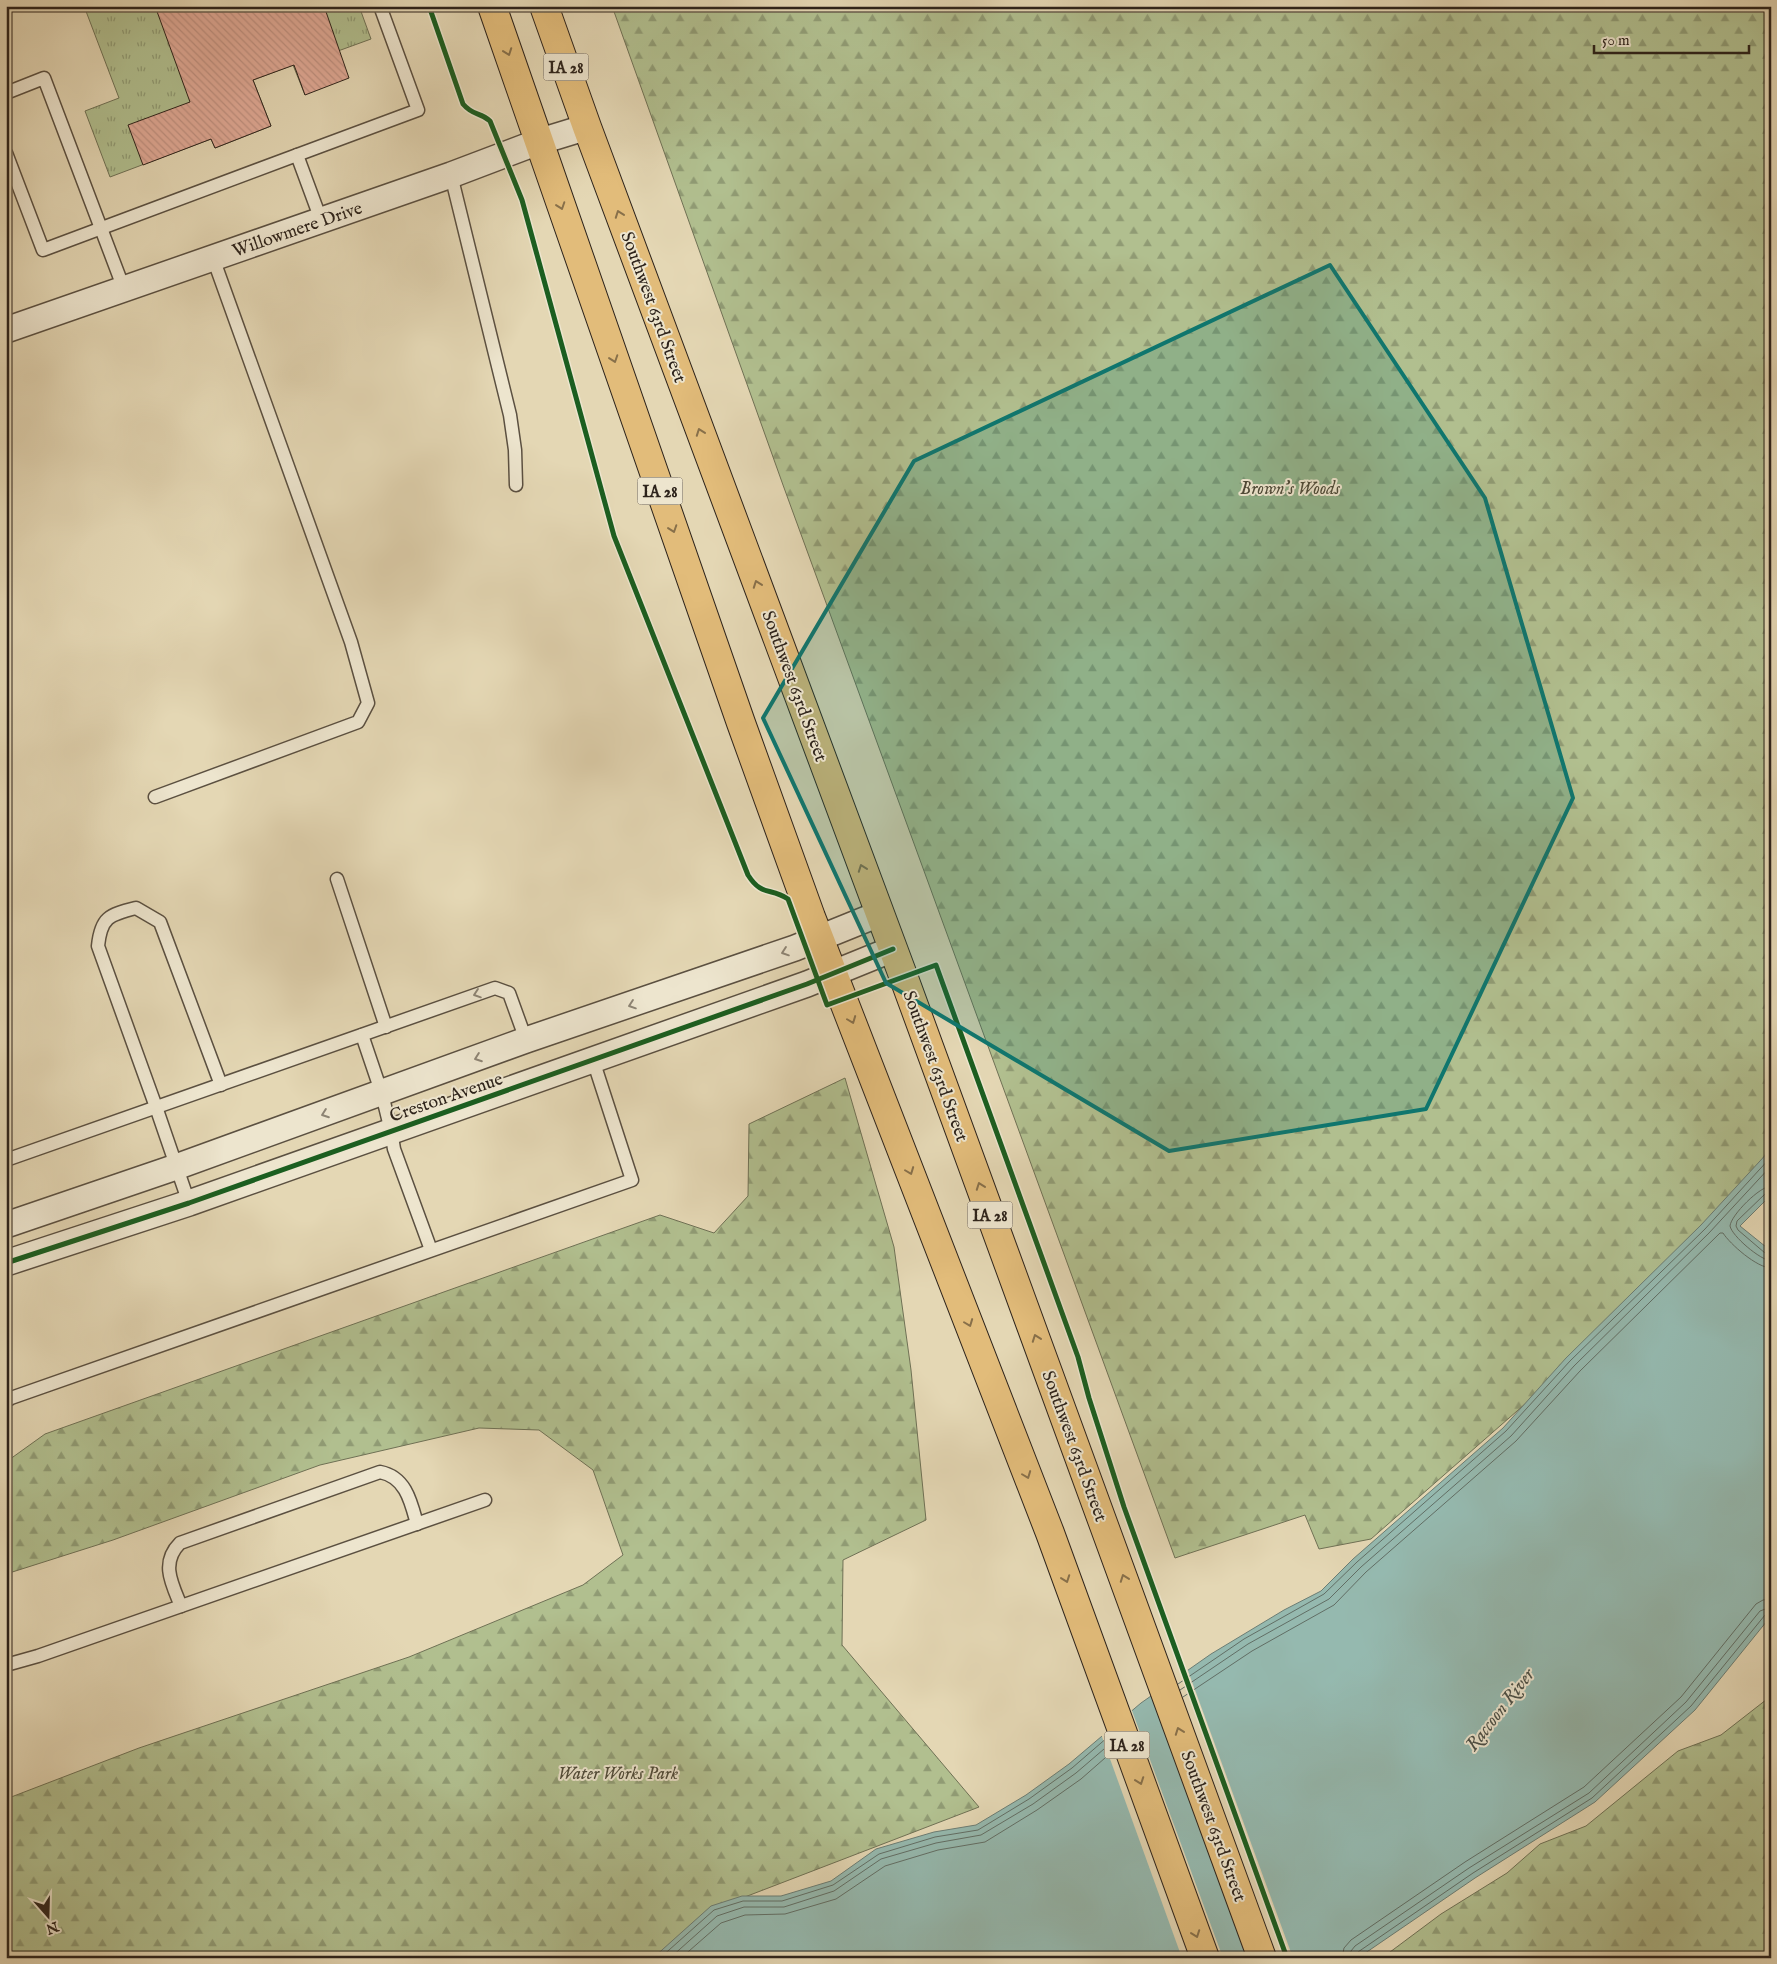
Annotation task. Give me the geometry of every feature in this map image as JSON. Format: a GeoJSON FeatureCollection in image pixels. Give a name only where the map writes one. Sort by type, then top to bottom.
{"type":"FeatureCollection","features":[{"type":"Feature","properties":{"kind":"main road","name":"IA 28"},"geometry":{"type":"LineString","coordinates":[[492,6],[738,714],[811,917],[1050,1533],[1205,1958]]}},
{"type":"Feature","properties":{"kind":"main road","name":"Southwest 63rd Street"},"geometry":{"type":"LineString","coordinates":[[544,6],[587,127],[893,949],[1262,1958]]}},
{"type":"Feature","properties":{"kind":"street","name":"Willowmere Drive"},"geometry":{"type":"LineString","coordinates":[[6,330],[451,175],[538,142],[587,127]]}},
{"type":"Feature","properties":{"kind":"street","name":"Creston Avenue"},"geometry":{"type":"LineString","coordinates":[[7,1220],[176,1167],[382,1094],[526,1040],[767,958],[879,914]]}},
{"type":"Feature","properties":{"kind":"street","name":"Creston Avenue"},"geometry":{"type":"LineString","coordinates":[[6,1263],[188,1203],[594,1060],[834,974],[893,949]]}},
{"type":"Feature","properties":{"kind":"lane"},"geometry":{"type":"LineString","coordinates":[[6,153],[43,250],[418,110],[380,6]]}},
{"type":"Feature","properties":{"kind":"lane"},"geometry":{"type":"LineString","coordinates":[[6,92],[44,78],[124,289]]}},
{"type":"Feature","properties":{"kind":"lane"},"geometry":{"type":"LineString","coordinates":[[297,155],[321,220]]}},
{"type":"Feature","properties":{"kind":"lane"},"geometry":{"type":"LineString","coordinates":[[451,175],[510,414],[516,450],[516,485]]}},
{"type":"Feature","properties":{"kind":"lane"},"geometry":{"type":"LineString","coordinates":[[155,797],[358,722],[368,703],[351,642],[213,258]]}},
{"type":"Feature","properties":{"kind":"lane"},"geometry":{"type":"LineString","coordinates":[[337,879],[386,1026]]}},
{"type":"Feature","properties":{"kind":"lane"},"geometry":{"type":"LineString","coordinates":[[188,1203],[156,1107],[98,946],[99,930],[112,914],[136,908],[160,922],[221,1084]]}},
{"type":"Feature","properties":{"kind":"lane"},"geometry":{"type":"LineString","coordinates":[[6,1160],[495,988],[509,993],[526,1040]]}},
{"type":"Feature","properties":{"kind":"lane"},"geometry":{"type":"LineString","coordinates":[[362,1035],[382,1094],[394,1149],[431,1250]]}},
{"type":"Feature","properties":{"kind":"lane"},"geometry":{"type":"LineString","coordinates":[[8,1396],[632,1180],[594,1060]]}},
{"type":"Feature","properties":{"kind":"lane"},"geometry":{"type":"LineString","coordinates":[[180,1606],[172,1585],[169,1565],[170,1557],[180,1543],[380,1472],[390,1474],[405,1488],[418,1524]]}},
{"type":"Feature","properties":{"kind":"lane"},"geometry":{"type":"LineString","coordinates":[[6,1664],[38,1656],[485,1500]]}},
{"type":"Feature","properties":{"kind":"highlighted area"},"geometry":{"type":"Polygon","coordinates":[[[1330,265],[1485,498],[1573,798],[1426,1109],[1169,1151],[886,983],[763,718],[914,461],[1330,265]]]}},
{"type":"Feature","properties":{"kind":"green space"},"geometry":{"type":"Polygon","coordinates":[[[84,6],[359,6],[371,39],[338,51],[305,95],[293,65],[253,80],[271,126],[215,148],[211,139],[110,177],[85,111],[119,98],[84,6]]]}},
{"type":"Feature","properties":{"kind":"green space","name":"Brown's Woods"},"geometry":{"type":"Polygon","coordinates":[[[612,6],[1771,6],[1771,1172],[1687,1262],[1371,1539],[1319,1549],[1305,1515],[1175,1558],[783,485],[612,6]]]}},
{"type":"Feature","properties":{"kind":"green space","name":"Water Works Park"},"geometry":{"type":"Polygon","coordinates":[[[845,1078],[894,1247],[911,1370],[926,1520],[843,1560],[842,1645],[979,1807],[711,1910],[657,1958],[6,1958],[6,1799],[139,1748],[409,1657],[583,1585],[623,1555],[593,1470],[539,1430],[479,1428],[320,1465],[113,1540],[6,1574],[6,1462],[45,1434],[660,1215],[714,1233],[748,1196],[749,1124],[845,1078]]]}},
{"type":"Feature","properties":{"kind":"green space"},"geometry":{"type":"Polygon","coordinates":[[[1771,1696],[1771,1958],[1382,1958],[1441,1914],[1507,1873],[1540,1844],[1586,1826],[1678,1751],[1721,1735],[1771,1696]]]}},
{"type":"Feature","properties":{"kind":"water","name":"Raccoon River"},"geometry":{"type":"Polygon","coordinates":[[[1771,1149],[1771,1195],[1740,1226],[1771,1251],[1771,1616],[1695,1710],[1595,1802],[1475,1878],[1358,1958],[653,1958],[711,1906],[742,1896],[781,1896],[831,1881],[876,1849],[934,1832],[976,1825],[1026,1795],[1069,1764],[1141,1703],[1211,1654],[1284,1610],[1321,1591],[1353,1559],[1503,1428],[1566,1358],[1701,1225],[1771,1149]]]}},
{"type":"Feature","properties":{"kind":"pier"},"geometry":{"type":"Polygon","coordinates":[[[1187,1668],[1293,1958],[1247,1958],[1151,1693],[1187,1668]]]}},
{"type":"Feature","properties":{"kind":"pier"},"geometry":{"type":"Polygon","coordinates":[[[1131,1708],[1223,1958],[1182,1958],[1101,1734],[1131,1708]]]}},
{"type":"Feature","properties":{"kind":"building"},"geometry":{"type":"Polygon","coordinates":[[[155,6],[324,6],[349,78],[305,95],[294,65],[253,80],[271,126],[215,148],[211,139],[143,165],[128,125],[190,102],[155,6]]]}},
{"type":"Feature","properties":{"kind":"cycle path"},"geometry":{"type":"LineString","coordinates":[[429,6],[463,104],[490,121],[522,200],[614,536],[748,875],[762,889],[782,895],[788,899],[827,1005],[936,965],[1078,1357],[1089,1398],[1124,1507],[1287,1958]]}},
{"type":"Feature","properties":{"kind":"cycle path"},"geometry":{"type":"LineString","coordinates":[[6,1263],[189,1203],[807,984],[893,949]]}}]}
